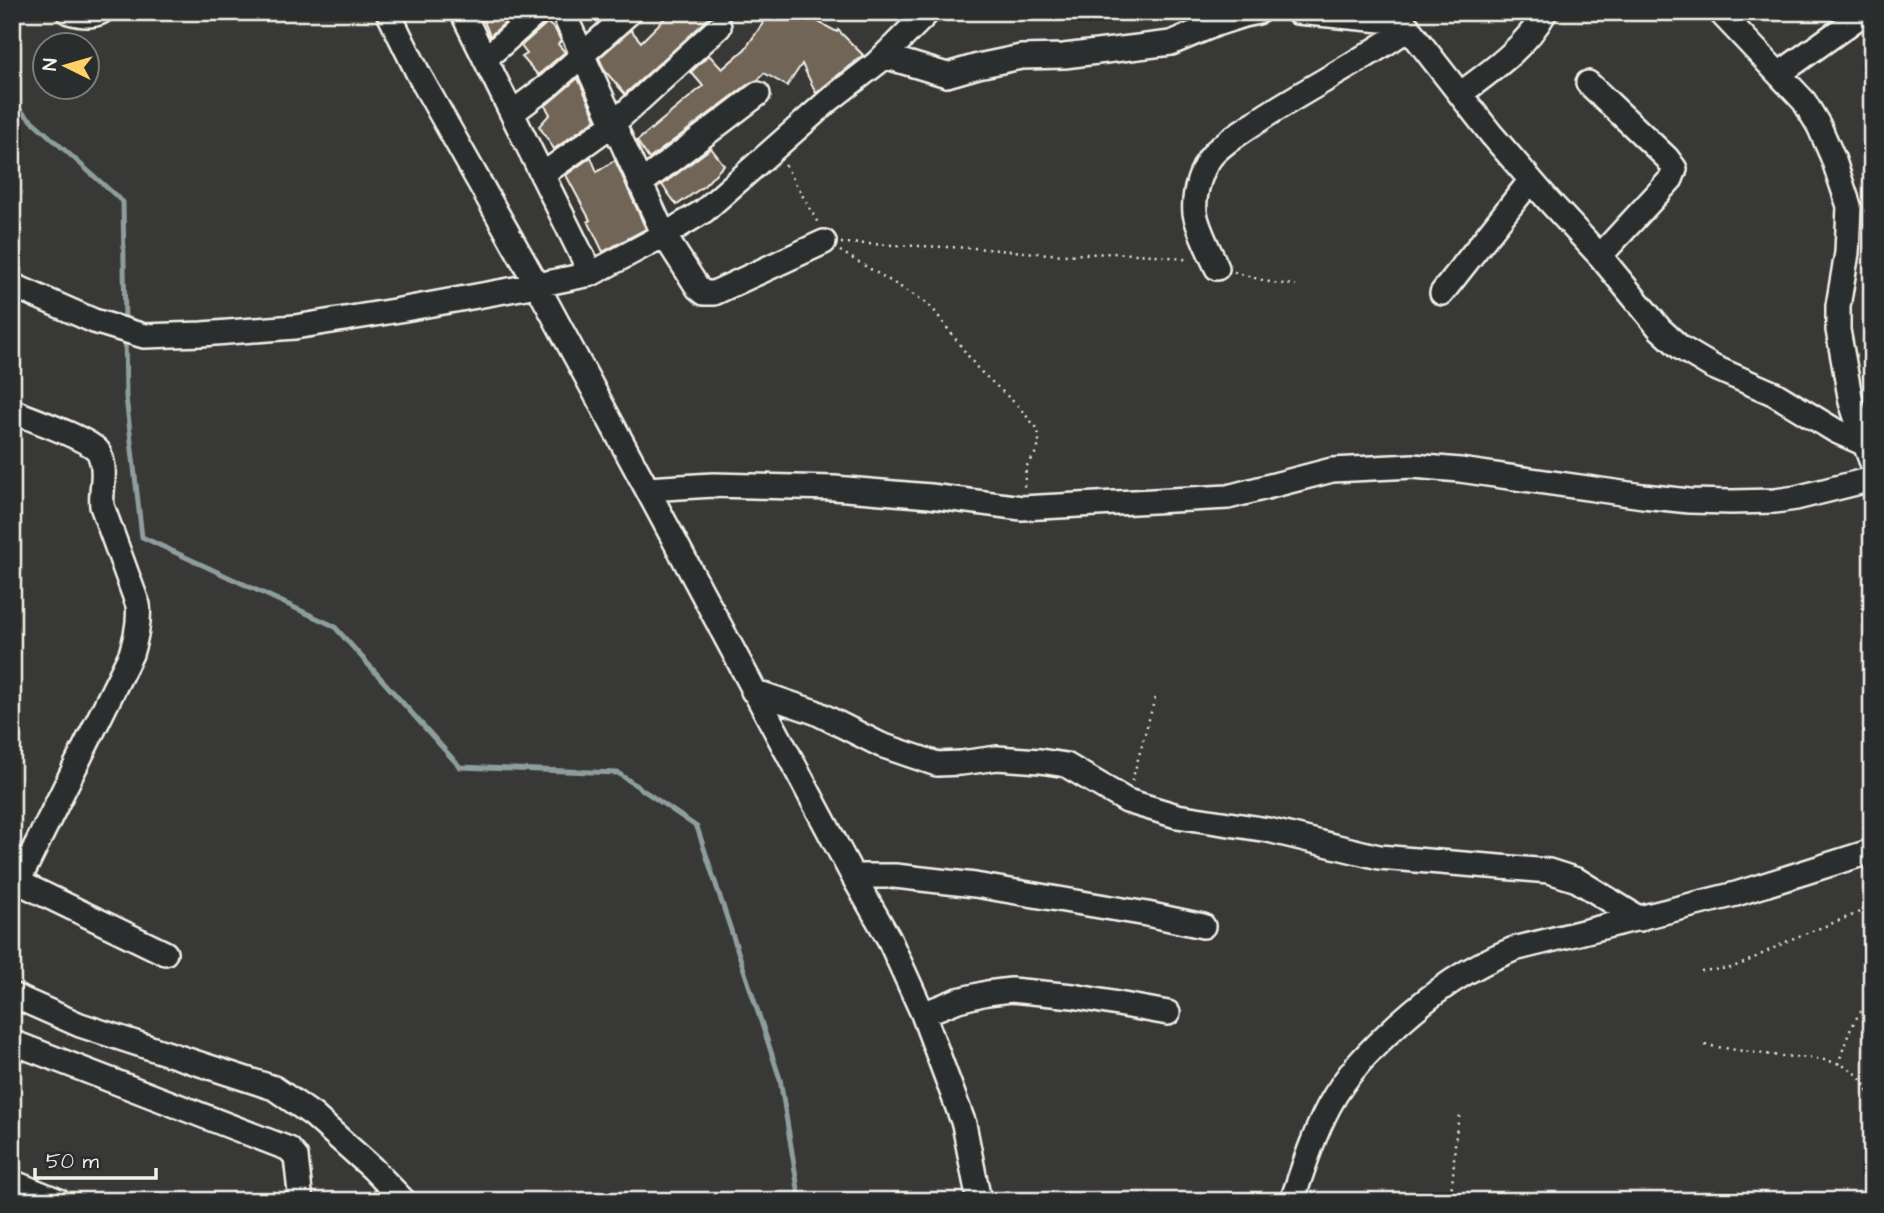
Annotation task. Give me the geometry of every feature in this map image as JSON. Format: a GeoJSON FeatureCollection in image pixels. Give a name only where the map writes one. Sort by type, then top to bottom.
{"type":"FeatureCollection","features":[{"type":"Feature","properties":{"kind":"street"},"geometry":{"type":"LineString","coordinates":[[69,12],[81,15],[101,12]]}},
{"type":"Feature","properties":{"kind":"street"},"geometry":{"type":"LineString","coordinates":[[388,12],[419,75],[648,489],[753,691],[889,939],[923,1014],[964,1124],[979,1201]]}},
{"type":"Feature","properties":{"kind":"street"},"geometry":{"type":"LineString","coordinates":[[462,12],[591,274]]}},
{"type":"Feature","properties":{"kind":"street"},"geometry":{"type":"LineString","coordinates":[[485,59],[537,12]]}},
{"type":"Feature","properties":{"kind":"street"},"geometry":{"type":"LineString","coordinates":[[563,12],[664,235],[698,288],[704,293],[714,293],[824,242]]}},
{"type":"Feature","properties":{"kind":"street"},"geometry":{"type":"LineString","coordinates":[[512,113],[549,85],[630,12]]}},
{"type":"Feature","properties":{"kind":"street"},"geometry":{"type":"LineString","coordinates":[[12,285],[94,321],[144,336],[295,327],[591,274],[704,211],[774,147],[884,56],[928,12]]}},
{"type":"Feature","properties":{"kind":"street"},"geometry":{"type":"LineString","coordinates":[[884,56],[947,75],[1021,57],[1064,56],[1171,43],[1216,24],[1258,12]]}},
{"type":"Feature","properties":{"kind":"street"},"geometry":{"type":"LineString","coordinates":[[1297,12],[1403,21],[1531,180],[1600,256],[1660,329],[1681,348],[1713,367],[1775,394],[1869,454]]}},
{"type":"Feature","properties":{"kind":"street"},"geometry":{"type":"LineString","coordinates":[[1460,94],[1505,60],[1541,21],[1545,12]]}},
{"type":"Feature","properties":{"kind":"street"},"geometry":{"type":"LineString","coordinates":[[1720,12],[1804,101],[1833,158],[1849,206],[1847,253],[1838,306],[1838,330],[1851,402],[1869,454]]}},
{"type":"Feature","properties":{"kind":"street"},"geometry":{"type":"LineString","coordinates":[[1779,74],[1863,12]]}},
{"type":"Feature","properties":{"kind":"street"},"geometry":{"type":"LineString","coordinates":[[1217,268],[1195,214],[1198,182],[1207,162],[1238,134],[1285,103],[1389,42],[1403,21]]}},
{"type":"Feature","properties":{"kind":"street"},"geometry":{"type":"LineString","coordinates":[[542,175],[613,124],[719,26]]}},
{"type":"Feature","properties":{"kind":"street"},"geometry":{"type":"LineString","coordinates":[[1588,83],[1667,158],[1675,169],[1671,179],[1600,256]]}},
{"type":"Feature","properties":{"kind":"street"},"geometry":{"type":"LineString","coordinates":[[640,184],[758,94]]}},
{"type":"Feature","properties":{"kind":"street"},"geometry":{"type":"LineString","coordinates":[[1442,293],[1531,180]]}},
{"type":"Feature","properties":{"kind":"street"},"geometry":{"type":"LineString","coordinates":[[12,411],[84,441],[98,452],[104,476],[100,495],[102,506],[139,614],[131,654],[15,880],[165,953]]}},
{"type":"Feature","properties":{"kind":"street"},"geometry":{"type":"LineString","coordinates":[[648,489],[713,485],[834,488],[930,496],[1022,508],[1228,497],[1332,470],[1402,467],[1460,470],[1689,501],[1775,501],[1872,479]]}},
{"type":"Feature","properties":{"kind":"street"},"geometry":{"type":"LineString","coordinates":[[753,691],[815,712],[881,745],[937,764],[998,758],[1066,765],[1127,802],[1177,816],[1268,830],[1372,856],[1549,871],[1577,880],[1640,919]]}},
{"type":"Feature","properties":{"kind":"street"},"geometry":{"type":"LineString","coordinates":[[1292,1201],[1320,1124],[1340,1087],[1371,1050],[1428,998],[1471,969],[1535,942],[1736,894],[1872,851]]}},
{"type":"Feature","properties":{"kind":"street"},"geometry":{"type":"LineString","coordinates":[[853,876],[895,876],[975,885],[1203,926]]}},
{"type":"Feature","properties":{"kind":"street"},"geometry":{"type":"LineString","coordinates":[[923,1014],[958,1000],[1011,990],[1073,996],[1168,1013]]}},
{"type":"Feature","properties":{"kind":"street"},"geometry":{"type":"LineString","coordinates":[[12,995],[80,1025],[274,1088],[313,1115],[372,1168],[395,1197]]}},
{"type":"Feature","properties":{"kind":"street"},"geometry":{"type":"LineString","coordinates":[[12,1042],[289,1149],[296,1157],[301,1201]]}},
{"type":"Feature","properties":{"kind":"street"},"geometry":{"type":"LineString","coordinates":[[12,1182],[59,1201]]}},
{"type":"Feature","properties":{"kind":"path"},"geometry":{"type":"LineString","coordinates":[[774,147],[819,224],[824,242],[924,301],[940,317],[978,369],[1036,426],[1039,445],[1026,467],[1022,508]]}},
{"type":"Feature","properties":{"kind":"path"},"geometry":{"type":"LineString","coordinates":[[824,242],[973,248],[1063,255],[1156,255],[1189,260],[1273,283],[1296,285]]}},
{"type":"Feature","properties":{"kind":"path"},"geometry":{"type":"LineString","coordinates":[[1127,802],[1156,694]]}},
{"type":"Feature","properties":{"kind":"path"},"geometry":{"type":"LineString","coordinates":[[1701,971],[1730,968],[1744,963],[1794,938],[1856,914],[1872,903]]}},
{"type":"Feature","properties":{"kind":"path"},"geometry":{"type":"LineString","coordinates":[[1838,1064],[1856,1018],[1862,1009],[1872,1002]]}},
{"type":"Feature","properties":{"kind":"path"},"geometry":{"type":"LineString","coordinates":[[1705,1045],[1762,1054],[1810,1057],[1847,1067],[1867,1088],[1872,1101]]}},
{"type":"Feature","properties":{"kind":"path"},"geometry":{"type":"LineString","coordinates":[[1449,1201],[1454,1140],[1460,1115]]}},
{"type":"Feature","properties":{"kind":"building"},"geometry":{"type":"Polygon","coordinates":[[[480,12],[517,12],[490,36],[480,12]]]}},
{"type":"Feature","properties":{"kind":"building"},"geometry":{"type":"Polygon","coordinates":[[[671,12],[716,12],[625,94],[605,71],[599,58],[631,30],[641,42],[671,12]]]}},
{"type":"Feature","properties":{"kind":"building"},"geometry":{"type":"Polygon","coordinates":[[[747,12],[812,12],[809,17],[837,32],[838,30],[863,55],[816,93],[802,64],[787,86],[764,73],[649,159],[637,141],[703,86],[691,72],[709,55],[722,69],[745,49],[763,23],[747,12]]]}},
{"type":"Feature","properties":{"kind":"building"},"geometry":{"type":"Polygon","coordinates":[[[547,23],[555,29],[561,41],[558,44],[565,52],[538,75],[522,57],[527,54],[521,46],[547,23]]]}},
{"type":"Feature","properties":{"kind":"building"},"geometry":{"type":"Polygon","coordinates":[[[578,78],[596,119],[554,149],[539,126],[550,114],[545,106],[578,78]]]}},
{"type":"Feature","properties":{"kind":"building"},"geometry":{"type":"Polygon","coordinates":[[[711,148],[724,165],[704,186],[677,205],[662,185],[711,148]]]}},
{"type":"Feature","properties":{"kind":"building"},"geometry":{"type":"Polygon","coordinates":[[[591,157],[597,172],[615,160],[646,229],[603,252],[588,221],[590,220],[566,175],[591,157]]]}},
{"type":"Feature","properties":{"kind":"waterway"},"geometry":{"type":"LineString","coordinates":[[12,103],[123,202],[125,325]]}},
{"type":"Feature","properties":{"kind":"waterway"},"geometry":{"type":"LineString","coordinates":[[125,335],[126,397],[142,537],[334,626],[460,767],[618,773],[697,827],[780,1079],[800,1201]]}}]}
